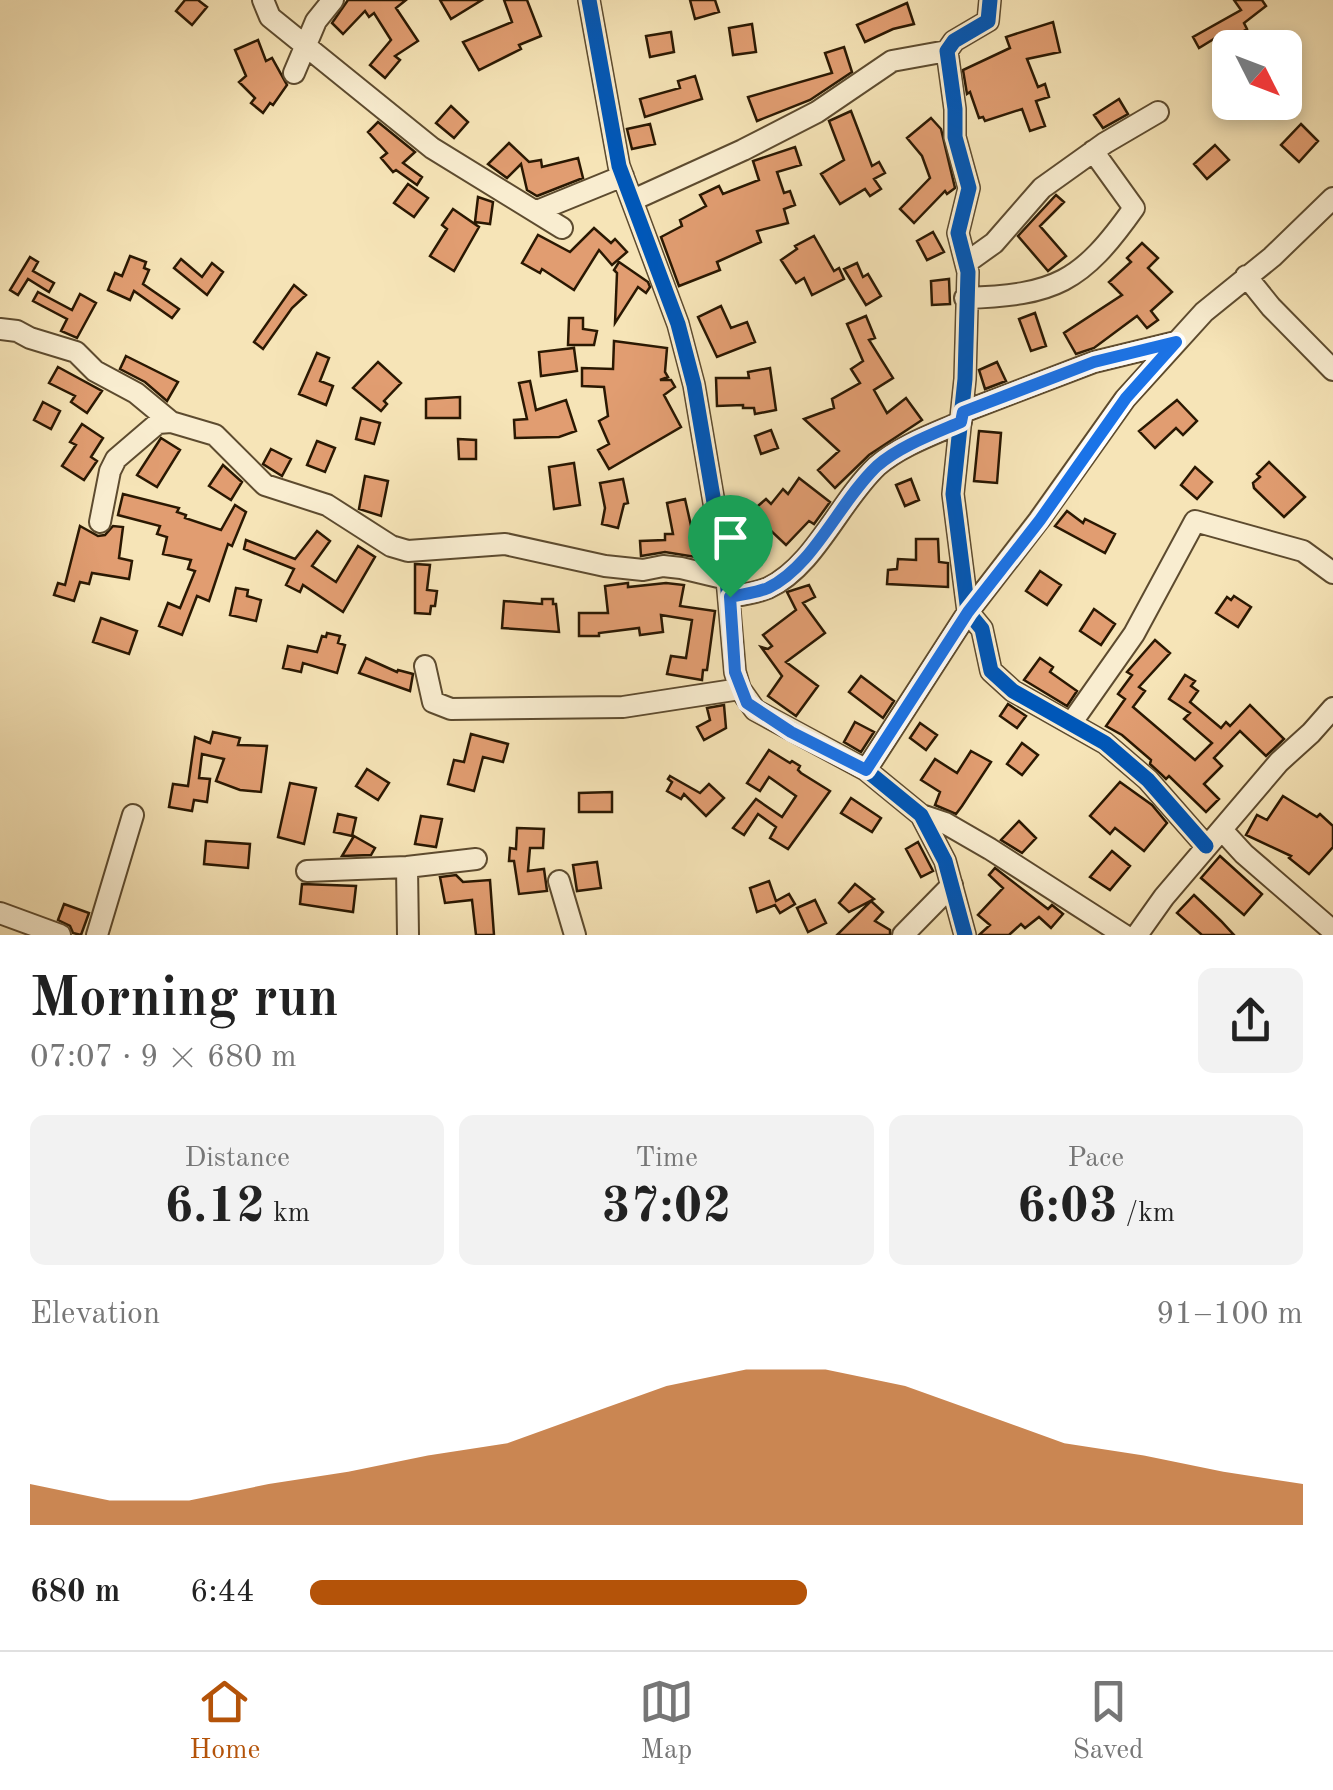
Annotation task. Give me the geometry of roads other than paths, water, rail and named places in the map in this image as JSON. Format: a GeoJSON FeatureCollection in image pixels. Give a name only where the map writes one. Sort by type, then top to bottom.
{"type":"FeatureCollection","features":[{"type":"Feature","properties":{"kind":"street"},"geometry":{"type":"LineString","coordinates":[[263,0],[270,17],[432,148],[562,228]]}},
{"type":"Feature","properties":{"kind":"street"},"geometry":{"type":"LineString","coordinates":[[294,73],[316,21],[333,0]]}},
{"type":"Feature","properties":{"kind":"street"},"geometry":{"type":"LineString","coordinates":[[990,0],[988,21],[954,42],[947,52],[955,137],[969,188],[958,233],[966,263],[962,417],[953,494],[968,612],[982,630],[990,672],[1013,692],[1105,743],[1148,780],[1206,846]]}},
{"type":"Feature","properties":{"kind":"street"},"geometry":{"type":"LineString","coordinates":[[595,1],[623,176],[678,324],[694,384],[728,588],[735,672],[740,688],[755,710],[866,770],[921,816],[945,860],[965,935]]}},
{"type":"Feature","properties":{"kind":"street"},"geometry":{"type":"LineString","coordinates":[[633,200],[817,112],[892,62],[947,52]]}},
{"type":"Feature","properties":{"kind":"street"},"geometry":{"type":"LineString","coordinates":[[966,263],[994,243],[1042,188],[1158,112]]}},
{"type":"Feature","properties":{"kind":"street"},"geometry":{"type":"LineString","coordinates":[[965,298],[1017,296],[1053,288],[1080,272],[1114,237],[1134,208],[1093,151]]}},
{"type":"Feature","properties":{"kind":"street"},"geometry":{"type":"LineString","coordinates":[[537,211],[623,176]]}},
{"type":"Feature","properties":{"kind":"street"},"geometry":{"type":"LineString","coordinates":[[866,770],[968,612],[1040,520],[1126,398],[1176,342],[1333,198]]}},
{"type":"Feature","properties":{"kind":"street"},"geometry":{"type":"LineString","coordinates":[[1246,276],[1270,307],[1333,370]]}},
{"type":"Feature","properties":{"kind":"street"},"geometry":{"type":"LineString","coordinates":[[0,329],[18,331],[76,352],[95,371],[136,392],[171,422]]}},
{"type":"Feature","properties":{"kind":"street"},"geometry":{"type":"LineString","coordinates":[[100,522],[116,459],[158,423],[171,422],[215,434],[265,486],[327,505],[391,546],[408,551],[504,544],[605,566],[681,568],[728,588],[766,589],[796,569],[833,517],[879,464],[962,417],[1094,362],[1176,342]]}},
{"type":"Feature","properties":{"kind":"street"},"geometry":{"type":"LineString","coordinates":[[1072,722],[1134,634],[1195,522],[1303,551],[1333,573]]}},
{"type":"Feature","properties":{"kind":"street"},"geometry":{"type":"LineString","coordinates":[[425,666],[433,702],[451,709],[622,707],[740,688]]}},
{"type":"Feature","properties":{"kind":"street"},"geometry":{"type":"LineString","coordinates":[[1137,935],[1206,846],[1279,762],[1333,708]]}},
{"type":"Feature","properties":{"kind":"street"},"geometry":{"type":"LineString","coordinates":[[97,935],[133,815]]}},
{"type":"Feature","properties":{"kind":"street"},"geometry":{"type":"LineString","coordinates":[[921,816],[945,823],[990,848],[1124,935]]}},
{"type":"Feature","properties":{"kind":"street"},"geometry":{"type":"LineString","coordinates":[[1222,830],[1333,931]]}},
{"type":"Feature","properties":{"kind":"street"},"geometry":{"type":"LineString","coordinates":[[308,871],[407,867],[476,859]]}},
{"type":"Feature","properties":{"kind":"street"},"geometry":{"type":"LineString","coordinates":[[407,867],[408,935]]}},
{"type":"Feature","properties":{"kind":"street"},"geometry":{"type":"LineString","coordinates":[[560,880],[575,935]]}},
{"type":"Feature","properties":{"kind":"street"},"geometry":{"type":"LineString","coordinates":[[903,935],[952,884]]}},
{"type":"Feature","properties":{"kind":"street"},"geometry":{"type":"LineString","coordinates":[[0,913],[60,935]]}}]}
